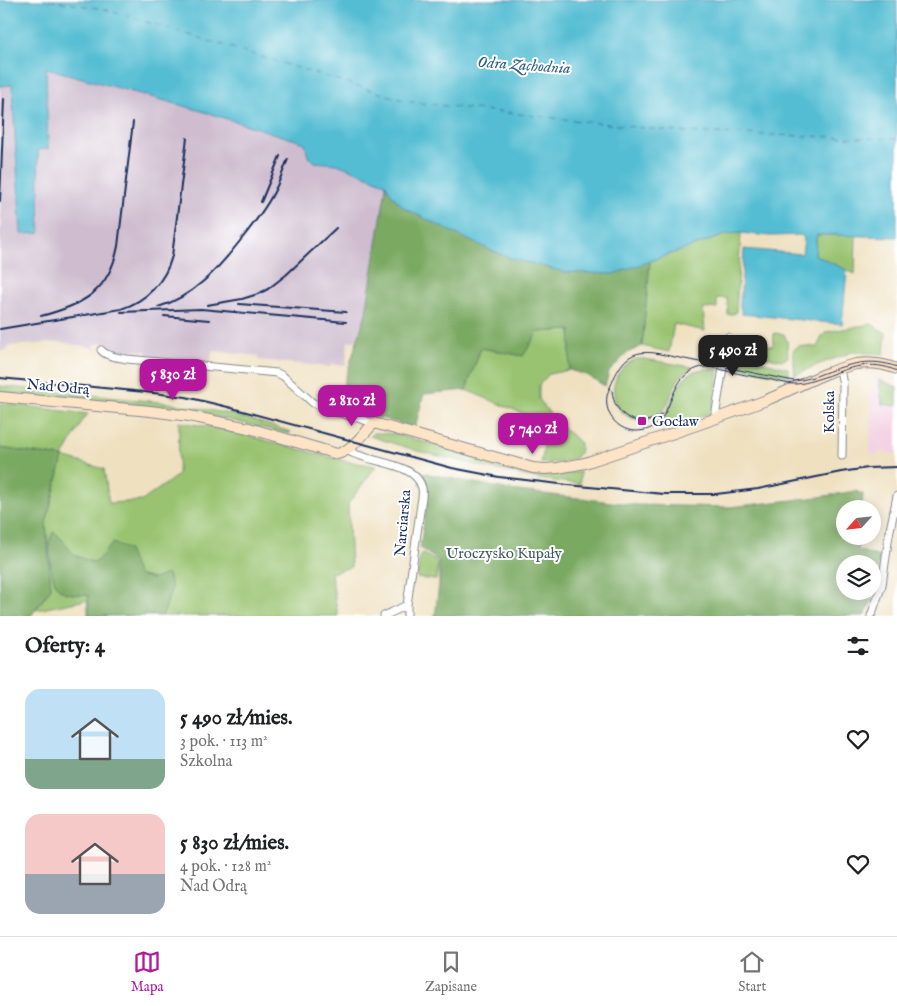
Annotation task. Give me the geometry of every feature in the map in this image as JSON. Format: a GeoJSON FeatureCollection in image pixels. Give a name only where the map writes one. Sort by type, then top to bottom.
{"type":"FeatureCollection","features":[{"type":"Feature","properties":{"kind":"street"},"geometry":{"type":"LineString","coordinates":[[718,418],[716,411],[728,337]]}},
{"type":"Feature","properties":{"kind":"street"},"geometry":{"type":"LineString","coordinates":[[101,350],[107,355],[127,359],[277,373],[313,403],[326,409],[524,466],[549,469],[585,463],[718,418],[856,364],[886,365],[897,369]]}},
{"type":"Feature","properties":{"kind":"street","name":"Kolska"},"geometry":{"type":"LineString","coordinates":[[840,369],[843,385],[842,456]]}},
{"type":"Feature","properties":{"kind":"street","name":"Nad Odrą"},"geometry":{"type":"LineString","coordinates":[[0,396],[189,416],[255,430],[334,453],[342,453],[347,450]]}},
{"type":"Feature","properties":{"kind":"street"},"geometry":{"type":"LineString","coordinates":[[347,450],[374,423]]}},
{"type":"Feature","properties":{"kind":"street","name":"Narciarska"},"geometry":{"type":"LineString","coordinates":[[347,450],[360,456],[405,469],[416,479],[422,489],[406,605],[407,616]]}},
{"type":"Feature","properties":{"kind":"street"},"geometry":{"type":"LineString","coordinates":[[871,616],[882,585],[897,496]]}},
{"type":"Feature","properties":{"kind":"street"},"geometry":{"type":"LineString","coordinates":[[384,616],[406,605]]}},
{"type":"Feature","properties":{"kind":"shaded area"},"geometry":{"type":"Polygon","coordinates":[[[46,68],[198,110],[305,143],[308,157],[315,162],[337,164],[385,183],[386,187],[366,313],[356,341],[348,341],[346,366],[331,364],[330,367],[258,360],[258,356],[212,351],[211,361],[147,356],[147,351],[105,350],[105,344],[102,342],[94,345],[96,350],[60,342],[11,346],[6,350],[0,351],[0,86],[12,85],[21,234],[40,233],[38,150],[48,148],[46,68]]]}},
{"type":"Feature","properties":{"kind":"shaded area"},"geometry":{"type":"Polygon","coordinates":[[[876,377],[897,385],[896,454],[881,452],[870,455],[871,388],[875,388],[876,377]]]}},
{"type":"Feature","properties":{"kind":"green space"},"geometry":{"type":"Polygon","coordinates":[[[385,183],[392,195],[404,208],[507,257],[564,272],[613,274],[650,261],[642,346],[627,353],[609,372],[605,386],[586,375],[569,370],[571,330],[538,332],[523,356],[481,348],[466,390],[424,394],[415,427],[360,413],[340,395],[366,313],[386,187],[385,183]]]}},
{"type":"Feature","properties":{"kind":"green space"},"geometry":{"type":"Polygon","coordinates":[[[735,233],[741,233],[736,313],[728,315],[727,298],[717,298],[717,308],[703,309],[705,331],[674,324],[669,352],[642,346],[650,261],[735,233]]]}},
{"type":"Feature","properties":{"kind":"green space"},"geometry":{"type":"Polygon","coordinates":[[[817,235],[856,235],[855,274],[815,255],[817,235]]]}},
{"type":"Feature","properties":{"kind":"green space"},"geometry":{"type":"Polygon","coordinates":[[[871,324],[886,333],[884,354],[852,352],[795,375],[793,350],[799,346],[817,347],[826,332],[871,324]]]}},
{"type":"Feature","properties":{"kind":"green space"},"geometry":{"type":"Polygon","coordinates":[[[571,330],[569,370],[549,374],[539,385],[539,399],[553,418],[580,443],[580,451],[571,460],[541,463],[548,424],[466,390],[481,348],[523,356],[538,332],[571,330]]]}},
{"type":"Feature","properties":{"kind":"green space"},"geometry":{"type":"Polygon","coordinates":[[[774,333],[784,334],[787,341],[788,357],[785,359],[741,352],[742,343],[773,346],[774,333]]]}},
{"type":"Feature","properties":{"kind":"green space"},"geometry":{"type":"Polygon","coordinates":[[[740,356],[788,368],[789,377],[739,367],[740,356]]]}},
{"type":"Feature","properties":{"kind":"green space"},"geometry":{"type":"Polygon","coordinates":[[[636,359],[692,367],[678,380],[662,412],[653,418],[639,420],[628,416],[620,409],[615,399],[614,388],[617,376],[624,366],[636,359]]]}},
{"type":"Feature","properties":{"kind":"green space"},"geometry":{"type":"Polygon","coordinates":[[[704,369],[719,370],[712,413],[664,429],[663,422],[673,397],[684,379],[696,371],[704,369]]]}},
{"type":"Feature","properties":{"kind":"green space"},"geometry":{"type":"Polygon","coordinates":[[[879,380],[897,387],[897,406],[882,404],[879,380]]]}},
{"type":"Feature","properties":{"kind":"green space"},"geometry":{"type":"Polygon","coordinates":[[[0,386],[169,403],[236,415],[291,432],[289,434],[208,415],[133,404],[0,393],[0,386]]]}},
{"type":"Feature","properties":{"kind":"green space"},"geometry":{"type":"Polygon","coordinates":[[[0,403],[88,414],[63,457],[0,448],[0,403]]]}},
{"type":"Feature","properties":{"kind":"green space"},"geometry":{"type":"Polygon","coordinates":[[[179,422],[218,428],[345,461],[376,466],[348,504],[351,567],[331,573],[338,616],[88,616],[87,600],[36,610],[51,588],[46,523],[63,457],[104,469],[109,503],[142,501],[178,475],[179,422]]]}},
{"type":"Feature","properties":{"kind":"green space"},"geometry":{"type":"Polygon","coordinates":[[[373,433],[395,434],[536,473],[551,475],[580,472],[580,484],[539,479],[418,451],[370,436],[373,433]]]}},
{"type":"Feature","properties":{"kind":"green space"},"geometry":{"type":"Polygon","coordinates":[[[0,448],[63,457],[46,523],[51,588],[31,616],[0,616],[0,448]]]}},
{"type":"Feature","properties":{"kind":"green space","name":"Uroczysko Kupały"},"geometry":{"type":"Polygon","coordinates":[[[420,472],[510,490],[637,505],[730,507],[855,491],[863,494],[863,500],[836,500],[836,545],[858,545],[858,550],[874,555],[836,555],[836,600],[871,600],[871,602],[864,616],[435,616],[439,585],[439,561],[420,548],[429,489],[420,484],[420,472]]]}},
{"type":"Feature","properties":{"kind":"green space"},"geometry":{"type":"Polygon","coordinates":[[[54,532],[74,555],[95,563],[113,543],[128,550],[138,575],[153,579],[168,574],[172,588],[163,615],[90,616],[88,595],[61,591],[56,585],[52,572],[50,549],[50,539],[54,532]]]}},
{"type":"Feature","properties":{"kind":"green space"},"geometry":{"type":"Polygon","coordinates":[[[421,553],[438,562],[436,580],[417,578],[421,553]]]}},
{"type":"Feature","properties":{"kind":"water","name":"Odra Zachodnia"},"geometry":{"type":"Polygon","coordinates":[[[0,0],[897,0],[897,237],[817,235],[815,255],[847,270],[842,324],[742,314],[740,306],[744,249],[802,254],[804,239],[802,235],[728,234],[613,274],[564,272],[507,257],[466,239],[404,208],[392,195],[385,183],[337,164],[315,162],[308,157],[305,143],[198,110],[46,68],[48,149],[38,150],[40,233],[21,234],[12,85],[0,86],[0,0]]]}},
{"type":"Feature","properties":{"kind":"ferry route"},"geometry":{"type":"LineString","coordinates":[[49,0],[104,9],[410,102],[681,132],[897,139]]}},
{"type":"Feature","properties":{"kind":"tram line"},"geometry":{"type":"LineString","coordinates":[[897,367],[878,362],[860,363],[794,381],[647,352],[629,357],[621,366],[608,392],[607,403],[610,416],[614,421],[625,429],[638,431],[649,429],[658,423],[664,416],[682,379],[690,372],[699,368],[713,368],[794,384],[809,382],[860,366],[887,367],[897,371]]}},
{"type":"Feature","properties":{"kind":"tram line"},"geometry":{"type":"LineString","coordinates":[[612,390],[617,408],[630,418],[637,421],[645,421],[654,419],[662,414]]}},
{"type":"Feature","properties":{"kind":"railway"},"geometry":{"type":"LineString","coordinates":[[0,201],[4,99]]}},
{"type":"Feature","properties":{"kind":"railway"},"geometry":{"type":"LineString","coordinates":[[41,316],[56,312],[81,301],[92,294],[108,275],[118,246],[133,122]]}},
{"type":"Feature","properties":{"kind":"railway"},"geometry":{"type":"LineString","coordinates":[[0,329],[121,309],[139,301],[153,289],[165,274],[172,256],[187,138]]}},
{"type":"Feature","properties":{"kind":"railway"},"geometry":{"type":"LineString","coordinates":[[261,202],[280,156]]}},
{"type":"Feature","properties":{"kind":"railway"},"geometry":{"type":"LineString","coordinates":[[158,307],[194,289],[223,262],[266,206],[288,159]]}},
{"type":"Feature","properties":{"kind":"railway"},"geometry":{"type":"LineString","coordinates":[[207,305],[242,299],[268,289],[286,275],[336,228]]}},
{"type":"Feature","properties":{"kind":"railway"},"geometry":{"type":"LineString","coordinates":[[239,304],[346,312]]}},
{"type":"Feature","properties":{"kind":"railway"},"geometry":{"type":"LineString","coordinates":[[121,312],[201,309],[346,322]]}},
{"type":"Feature","properties":{"kind":"railway"},"geometry":{"type":"LineString","coordinates":[[164,316],[209,320]]}},
{"type":"Feature","properties":{"kind":"railway"},"geometry":{"type":"LineString","coordinates":[[0,378],[186,397],[452,468],[499,477],[568,485],[664,494],[716,494],[758,489],[841,472],[868,468],[897,467]]}},
{"type":"Feature","properties":{"kind":"place","name":"Gocław"},"geometry":{"type":"Point","coordinates":[642,421]}}]}
